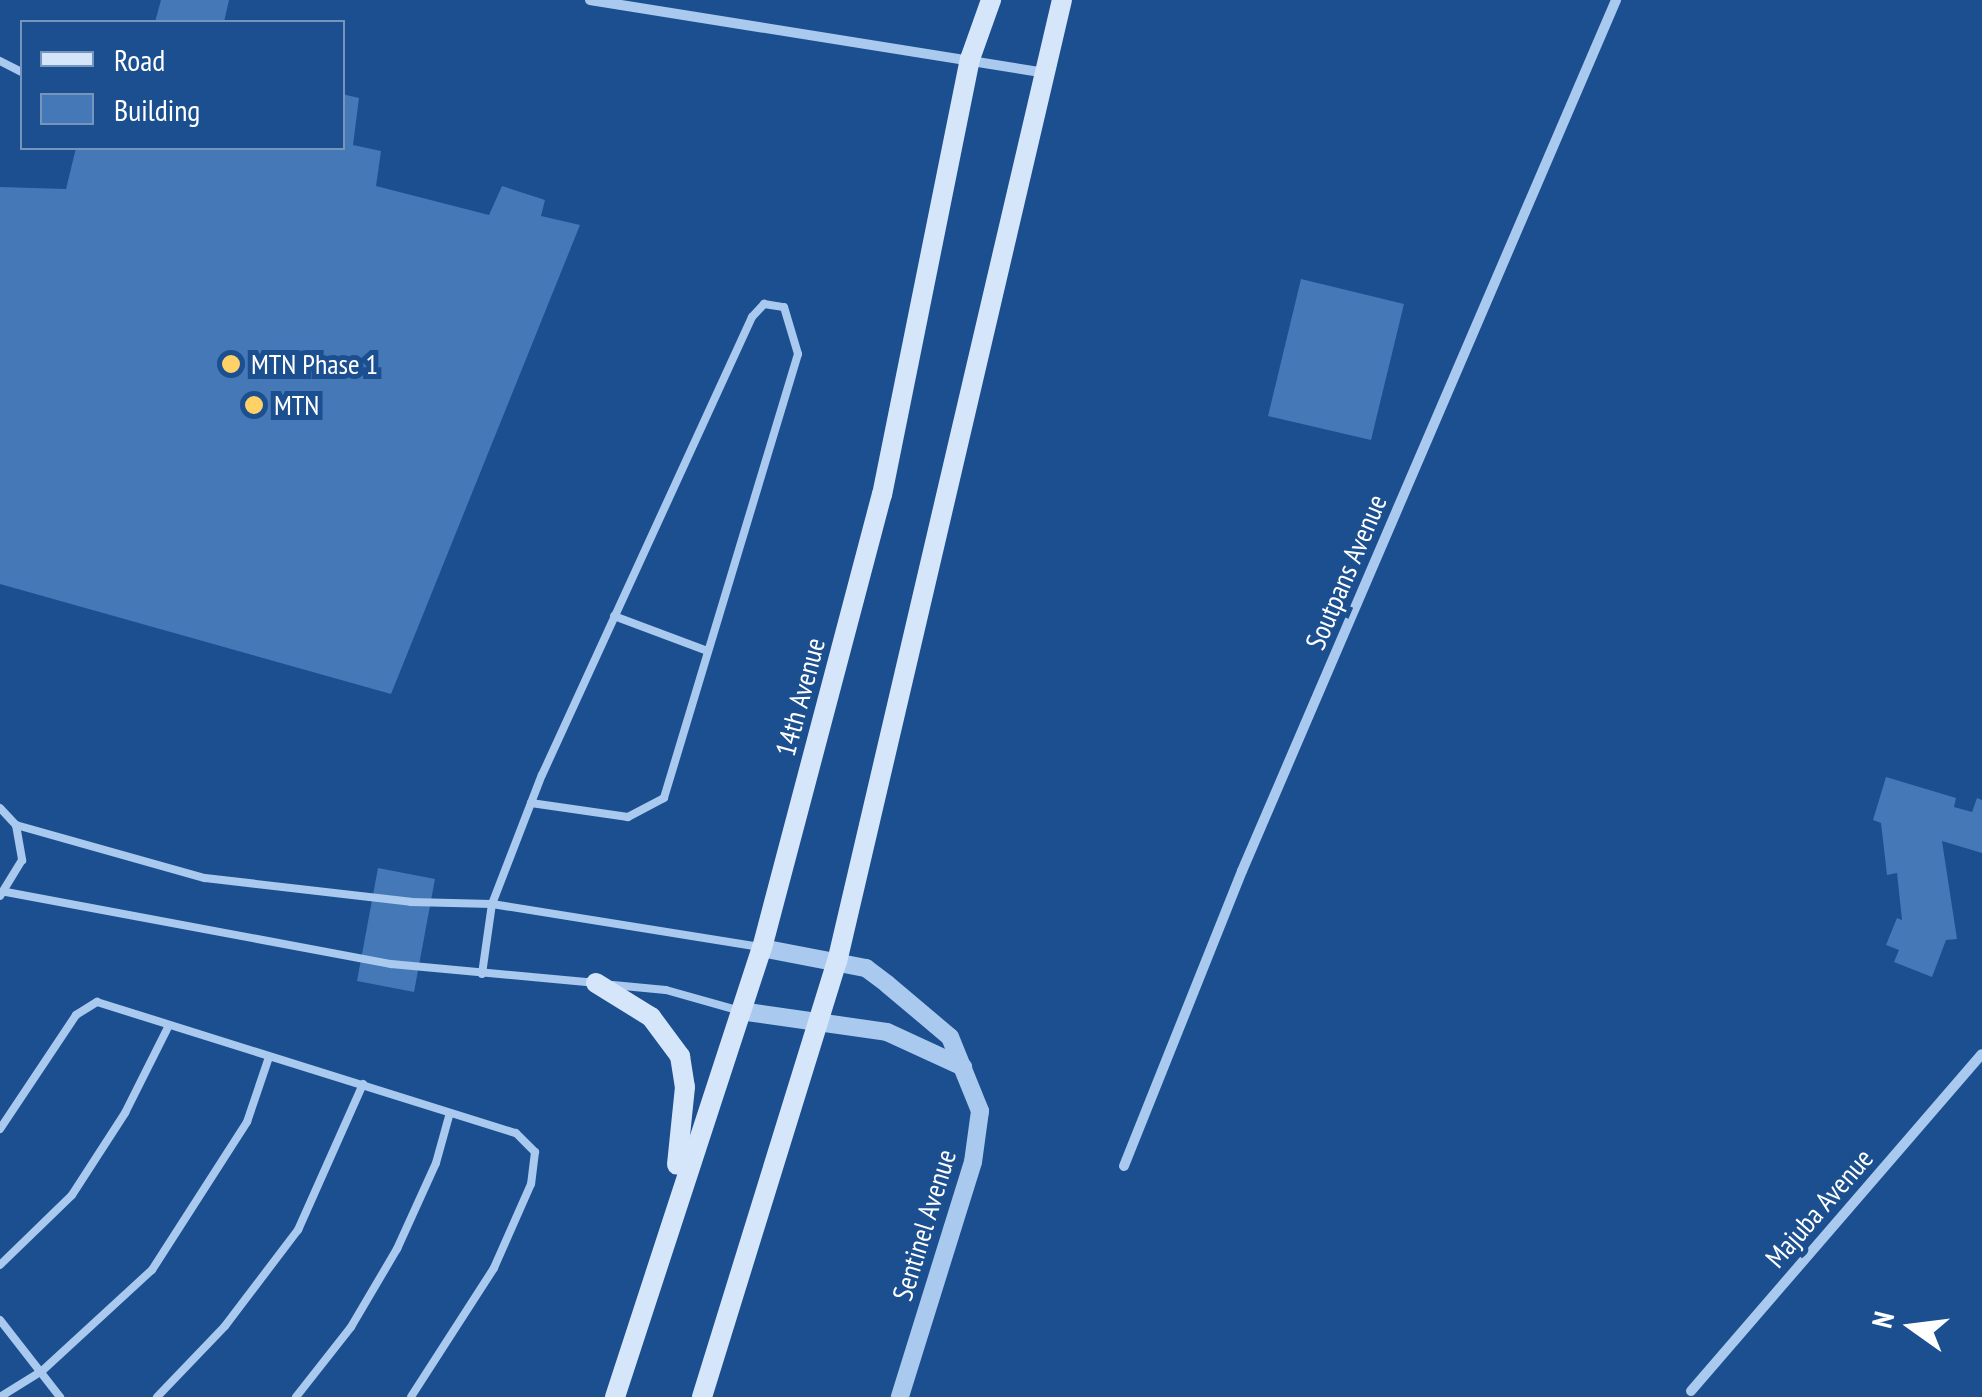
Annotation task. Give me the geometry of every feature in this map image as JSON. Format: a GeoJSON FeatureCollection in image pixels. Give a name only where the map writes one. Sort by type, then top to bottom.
{"type":"FeatureCollection","features":[{"type":"Feature","properties":{"kind":"main road","name":"14th Avenue"},"geometry":{"type":"LineString","coordinates":[[615,1397],[674,1202],[762,948],[882,495],[970,59],[991,0]]}},
{"type":"Feature","properties":{"kind":"main road"},"geometry":{"type":"LineString","coordinates":[[702,1397],[837,962],[1062,0]]}},
{"type":"Feature","properties":{"kind":"main road"},"geometry":{"type":"LineString","coordinates":[[596,984],[651,1017],[680,1056],[685,1088],[674,1202]]}},
{"type":"Feature","properties":{"kind":"street"},"geometry":{"type":"LineString","coordinates":[[590,0],[1045,74]]}},
{"type":"Feature","properties":{"kind":"street","name":"Soutpans Avenue"},"geometry":{"type":"LineString","coordinates":[[1124,1166],[1242,871],[1616,0]]}},
{"type":"Feature","properties":{"kind":"street","name":"Sentinel Avenue"},"geometry":{"type":"LineString","coordinates":[[762,948],[866,968],[942,1029],[964,1068],[980,1111],[980,1134],[900,1397]]}},
{"type":"Feature","properties":{"kind":"street"},"geometry":{"type":"LineString","coordinates":[[740,1011],[818,1026],[886,1032],[964,1068]]}},
{"type":"Feature","properties":{"kind":"street","name":"Majuba Avenue"},"geometry":{"type":"LineString","coordinates":[[1691,1391],[1982,1054]]}},
{"type":"Feature","properties":{"kind":"lane"},"geometry":{"type":"LineString","coordinates":[[482,974],[492,904],[531,803],[614,616],[752,317],[764,304],[784,308],[798,354],[705,650],[685,744],[654,808],[628,816],[531,803]]}},
{"type":"Feature","properties":{"kind":"lane"},"geometry":{"type":"LineString","coordinates":[[614,616],[705,650]]}},
{"type":"Feature","properties":{"kind":"lane"},"geometry":{"type":"LineString","coordinates":[[0,808],[16,825],[206,878],[411,902],[492,904],[762,948]]}},
{"type":"Feature","properties":{"kind":"lane"},"geometry":{"type":"LineString","coordinates":[[16,825],[22,860],[3,894],[391,964],[666,990],[740,1011]]}},
{"type":"Feature","properties":{"kind":"lane"},"geometry":{"type":"LineString","coordinates":[[0,1130],[89,1004],[106,1003],[166,1029],[362,1084],[449,1116],[516,1133],[533,1147],[536,1167],[494,1268],[411,1397]]}},
{"type":"Feature","properties":{"kind":"lane"},"geometry":{"type":"LineString","coordinates":[[0,1265],[72,1195],[125,1113],[166,1029]]}},
{"type":"Feature","properties":{"kind":"lane"},"geometry":{"type":"LineString","coordinates":[[0,1397],[42,1371],[152,1270],[247,1122],[269,1057]]}},
{"type":"Feature","properties":{"kind":"lane"},"geometry":{"type":"LineString","coordinates":[[157,1397],[225,1326],[298,1230],[362,1084]]}},
{"type":"Feature","properties":{"kind":"lane"},"geometry":{"type":"LineString","coordinates":[[296,1397],[351,1326],[397,1249],[436,1164],[449,1116]]}},
{"type":"Feature","properties":{"kind":"lane"},"geometry":{"type":"LineString","coordinates":[[0,1320],[60,1397]]}},
{"type":"Feature","properties":{"kind":"building"},"geometry":{"type":"Polygon","coordinates":[[[161,0],[229,0],[224,20],[156,20],[161,0]]]}},
{"type":"Feature","properties":{"kind":"building","name":"MTN"},"geometry":{"type":"Polygon","coordinates":[[[345,95],[359,98],[353,145],[381,151],[376,186],[489,215],[502,186],[545,200],[541,216],[580,225],[391,694],[0,584],[0,187],[66,189],[76,150],[345,150],[345,95]]]}},
{"type":"Feature","properties":{"kind":"building"},"geometry":{"type":"Polygon","coordinates":[[[1301,279],[1404,304],[1371,440],[1268,416],[1301,279]]]}},
{"type":"Feature","properties":{"kind":"building"},"geometry":{"type":"Polygon","coordinates":[[[1886,777],[1956,798],[1954,807],[1972,812],[1977,798],[1982,800],[1982,853],[1942,841],[1957,939],[1946,940],[1932,977],[1894,962],[1899,950],[1886,945],[1897,918],[1902,920],[1897,873],[1887,875],[1881,823],[1873,820],[1886,777]]]}},
{"type":"Feature","properties":{"kind":"building"},"geometry":{"type":"Polygon","coordinates":[[[378,868],[435,879],[414,992],[357,981],[378,868]]]}},
{"type":"Feature","properties":{"kind":"place","name":"MTN Phase 1"},"geometry":{"type":"Point","coordinates":[231,364]}},
{"type":"Feature","properties":{"kind":"place","name":"MTN"},"geometry":{"type":"Point","coordinates":[254,405]}}]}
